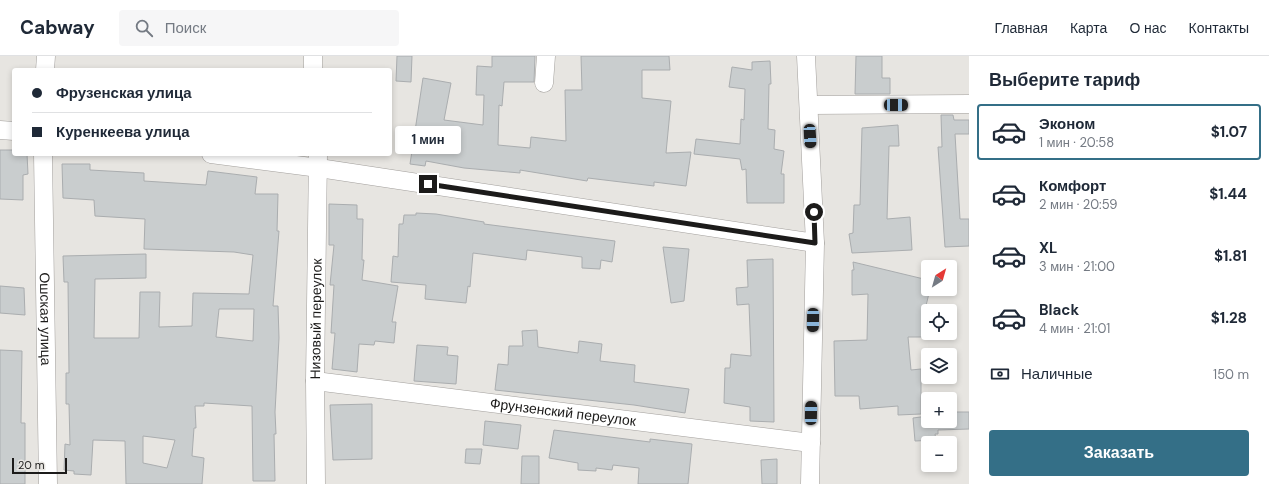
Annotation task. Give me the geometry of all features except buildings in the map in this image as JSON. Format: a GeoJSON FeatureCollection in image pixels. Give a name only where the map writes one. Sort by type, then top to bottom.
{"type":"FeatureCollection","features":[{"type":"Feature","properties":{"kind":"street"},"geometry":{"type":"LineString","coordinates":[[45,68],[46,56]]}},
{"type":"Feature","properties":{"kind":"street"},"geometry":{"type":"LineString","coordinates":[[313,56],[313,68]]}},
{"type":"Feature","properties":{"kind":"street"},"geometry":{"type":"LineString","coordinates":[[544,83],[546,56]]}},
{"type":"Feature","properties":{"kind":"street"},"geometry":{"type":"LineString","coordinates":[[806,56],[815,243],[810,484]]}},
{"type":"Feature","properties":{"kind":"street"},"geometry":{"type":"LineString","coordinates":[[809,105],[969,104]]}},
{"type":"Feature","properties":{"kind":"street"},"geometry":{"type":"LineString","coordinates":[[0,130],[12,130]]}},
{"type":"Feature","properties":{"kind":"street","name":"Ошская улица"},"geometry":{"type":"LineString","coordinates":[[43,156],[48,484]]}},
{"type":"Feature","properties":{"kind":"street"},"geometry":{"type":"LineString","coordinates":[[242,156],[319,161],[815,243]]}},
{"type":"Feature","properties":{"kind":"street","name":"Низовый переулок"},"geometry":{"type":"LineString","coordinates":[[316,484],[315,382],[319,161]]}},
{"type":"Feature","properties":{"kind":"street","name":"Фрунзенский переулок"},"geometry":{"type":"LineString","coordinates":[[315,382],[811,443]]}},
{"type":"Feature","properties":{"kind":"route"},"geometry":{"type":"LineString","coordinates":[[428,184],[815,243],[814,212]]}}]}
